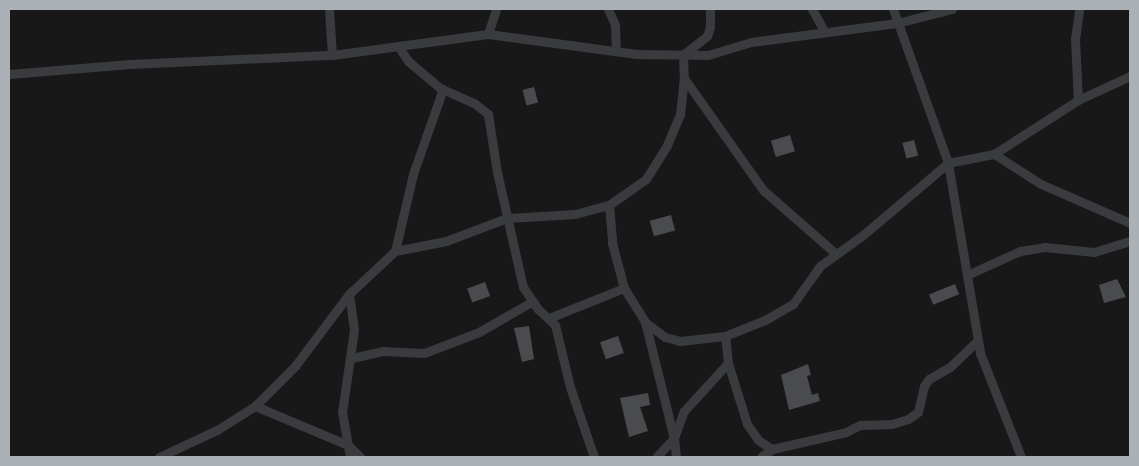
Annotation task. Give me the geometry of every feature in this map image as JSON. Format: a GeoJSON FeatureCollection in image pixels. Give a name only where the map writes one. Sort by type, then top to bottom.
{"type":"FeatureCollection","features":[{"type":"Feature","properties":{"kind":"street"},"geometry":{"type":"LineString","coordinates":[[329,9],[332,55]]}},
{"type":"Feature","properties":{"kind":"street"},"geometry":{"type":"LineString","coordinates":[[488,34],[496,9]]}},
{"type":"Feature","properties":{"kind":"street"},"geometry":{"type":"LineString","coordinates":[[608,9],[615,25],[616,50]]}},
{"type":"Feature","properties":{"kind":"street"},"geometry":{"type":"LineString","coordinates":[[159,457],[217,430],[256,406],[295,366],[349,294],[395,251],[446,241],[507,218],[575,214],[609,205],[646,179],[668,145],[680,115],[684,78],[684,55],[706,36],[710,27],[710,9]]}},
{"type":"Feature","properties":{"kind":"street"},"geometry":{"type":"LineString","coordinates":[[812,9],[825,32]]}},
{"type":"Feature","properties":{"kind":"street"},"geometry":{"type":"LineString","coordinates":[[893,9],[948,163],[980,353],[1021,457]]}},
{"type":"Feature","properties":{"kind":"street"},"geometry":{"type":"LineString","coordinates":[[9,74],[130,64],[332,55],[488,34],[635,54],[708,55],[751,42],[897,23],[952,9]]}},
{"type":"Feature","properties":{"kind":"street"},"geometry":{"type":"LineString","coordinates":[[1078,9],[1075,39],[1078,100]]}},
{"type":"Feature","properties":{"kind":"street"},"geometry":{"type":"LineString","coordinates":[[398,46],[408,61],[443,89],[474,103],[488,114],[507,218],[523,287],[532,301],[555,325],[570,387],[594,457]]}},
{"type":"Feature","properties":{"kind":"street"},"geometry":{"type":"LineString","coordinates":[[645,322],[665,337],[680,341],[725,336],[765,320],[793,304],[820,266],[948,163],[994,154],[1078,100],[1130,76]]}},
{"type":"Feature","properties":{"kind":"street"},"geometry":{"type":"LineString","coordinates":[[684,78],[763,190],[836,254]]}},
{"type":"Feature","properties":{"kind":"street"},"geometry":{"type":"LineString","coordinates":[[395,251],[418,156],[443,89]]}},
{"type":"Feature","properties":{"kind":"street"},"geometry":{"type":"LineString","coordinates":[[994,154],[1041,184],[1130,223]]}},
{"type":"Feature","properties":{"kind":"street"},"geometry":{"type":"LineString","coordinates":[[609,205],[612,243],[624,288],[645,322],[674,438],[676,457]]}},
{"type":"Feature","properties":{"kind":"street"},"geometry":{"type":"LineString","coordinates":[[967,275],[1020,251],[1045,247],[1094,252],[1130,241]]}},
{"type":"Feature","properties":{"kind":"street"},"geometry":{"type":"LineString","coordinates":[[549,318],[624,288]]}},
{"type":"Feature","properties":{"kind":"street"},"geometry":{"type":"LineString","coordinates":[[349,294],[354,330],[352,358],[342,412],[350,457]]}},
{"type":"Feature","properties":{"kind":"street"},"geometry":{"type":"LineString","coordinates":[[352,358],[383,351],[424,353],[479,332],[532,301]]}},
{"type":"Feature","properties":{"kind":"street"},"geometry":{"type":"LineString","coordinates":[[725,336],[728,363],[747,424],[758,440],[772,449]]}},
{"type":"Feature","properties":{"kind":"street"},"geometry":{"type":"LineString","coordinates":[[761,457],[772,449],[846,432],[860,425],[892,424],[908,419],[918,412],[924,386],[929,379],[950,367],[978,340]]}},
{"type":"Feature","properties":{"kind":"street"},"geometry":{"type":"LineString","coordinates":[[656,457],[674,438],[684,411],[724,371],[728,363]]}},
{"type":"Feature","properties":{"kind":"street"},"geometry":{"type":"LineString","coordinates":[[256,406],[348,445],[360,457]]}},
{"type":"Feature","properties":{"kind":"building"},"geometry":{"type":"Polygon","coordinates":[[[534,87],[538,102],[527,106],[522,90],[534,87]]]}},
{"type":"Feature","properties":{"kind":"building"},"geometry":{"type":"Polygon","coordinates":[[[790,135],[795,151],[776,157],[771,141],[790,135]]]}},
{"type":"Feature","properties":{"kind":"building"},"geometry":{"type":"Polygon","coordinates":[[[914,140],[918,155],[907,159],[902,143],[914,140]]]}},
{"type":"Feature","properties":{"kind":"building"},"geometry":{"type":"Polygon","coordinates":[[[671,215],[675,230],[654,236],[650,221],[671,215]]]}},
{"type":"Feature","properties":{"kind":"building"},"geometry":{"type":"Polygon","coordinates":[[[1117,279],[1126,297],[1104,303],[1099,285],[1117,279]]]}},
{"type":"Feature","properties":{"kind":"building"},"geometry":{"type":"Polygon","coordinates":[[[485,282],[490,296],[472,303],[467,288],[485,282]]]}},
{"type":"Feature","properties":{"kind":"building"},"geometry":{"type":"Polygon","coordinates":[[[955,284],[959,294],[933,305],[929,294],[955,284]]]}},
{"type":"Feature","properties":{"kind":"building"},"geometry":{"type":"Polygon","coordinates":[[[529,326],[534,359],[522,362],[514,328],[529,326]]]}},
{"type":"Feature","properties":{"kind":"building"},"geometry":{"type":"Polygon","coordinates":[[[618,336],[624,353],[606,359],[600,342],[618,336]]]}},
{"type":"Feature","properties":{"kind":"building"},"geometry":{"type":"Polygon","coordinates":[[[808,364],[811,375],[807,376],[812,395],[818,393],[820,401],[789,410],[781,375],[808,364]]]}},
{"type":"Feature","properties":{"kind":"building"},"geometry":{"type":"Polygon","coordinates":[[[648,393],[650,405],[640,407],[648,431],[629,437],[620,398],[648,393]]]}}]}
